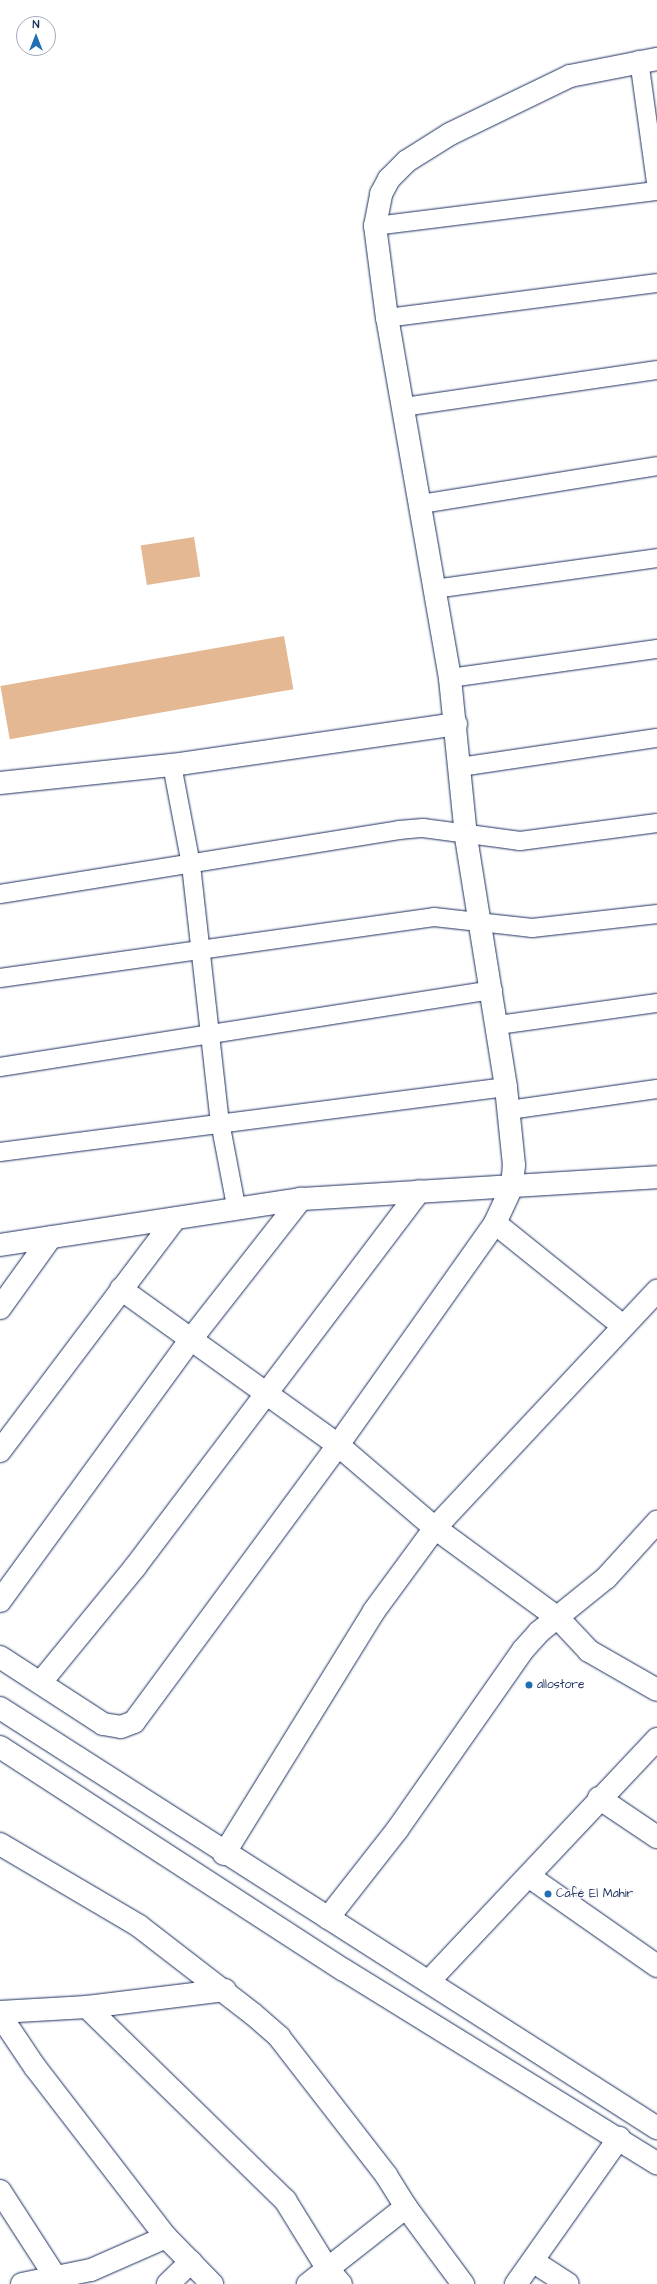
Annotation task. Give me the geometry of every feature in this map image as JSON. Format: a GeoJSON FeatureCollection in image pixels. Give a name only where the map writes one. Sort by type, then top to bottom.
{"type":"FeatureCollection","features":[{"type":"Feature","properties":{"kind":"street"},"geometry":{"type":"LineString","coordinates":[[0,1657],[41,1682],[103,1724],[121,1727],[134,1722],[338,1445],[495,1223],[512,1187],[509,1110],[498,1025],[479,922],[466,836],[456,724],[450,678],[421,504],[402,407],[387,318],[375,226],[381,194],[389,178],[413,157],[450,134],[570,76],[648,60]]}},
{"type":"Feature","properties":{"kind":"street"},"geometry":{"type":"LineString","coordinates":[[0,783],[172,765],[456,724]]}},
{"type":"Feature","properties":{"kind":"street"},"geometry":{"type":"LineString","coordinates":[[0,1244],[175,1219],[236,1206],[301,1199],[657,1177]]}},
{"type":"Feature","properties":{"kind":"street"},"geometry":{"type":"LineString","coordinates":[[41,1682],[135,1567],[266,1390],[419,1191]]}},
{"type":"Feature","properties":{"kind":"street"},"geometry":{"type":"LineString","coordinates":[[0,1601],[192,1338],[301,1199]]}},
{"type":"Feature","properties":{"kind":"street"},"geometry":{"type":"LineString","coordinates":[[0,1450],[175,1219]]}},
{"type":"Feature","properties":{"kind":"street"},"geometry":{"type":"LineString","coordinates":[[495,1223],[623,1326]]}},
{"type":"Feature","properties":{"kind":"street"},"geometry":{"type":"LineString","coordinates":[[0,1308],[51,1237]]}},
{"type":"Feature","properties":{"kind":"street"},"geometry":{"type":"LineString","coordinates":[[121,1289],[266,1390],[338,1445],[435,1528],[558,1618],[589,1651],[657,1690]]}},
{"type":"Feature","properties":{"kind":"street"},"geometry":{"type":"LineString","coordinates":[[224,1854],[366,1624],[435,1528],[657,1291]]}},
{"type":"Feature","properties":{"kind":"street"},"geometry":{"type":"LineString","coordinates":[[328,1918],[397,1830],[523,1650],[558,1618],[606,1578],[657,1522]]}},
{"type":"Feature","properties":{"kind":"street"},"geometry":{"type":"LineString","coordinates":[[0,1708],[224,1854],[430,1980],[657,2128]]}},
{"type":"Feature","properties":{"kind":"street"},"geometry":{"type":"LineString","coordinates":[[430,1980],[530,1877],[599,1798],[656,1740]]}},
{"type":"Feature","properties":{"kind":"street"},"geometry":{"type":"LineString","coordinates":[[0,1747],[344,1970],[619,2138],[657,2163]]}},
{"type":"Feature","properties":{"kind":"street"},"geometry":{"type":"LineString","coordinates":[[599,1798],[657,1837]]}},
{"type":"Feature","properties":{"kind":"street"},"geometry":{"type":"LineString","coordinates":[[0,1844],[139,1926],[225,1990],[279,2037],[386,2175],[406,2207],[463,2284]]}},
{"type":"Feature","properties":{"kind":"street"},"geometry":{"type":"LineString","coordinates":[[530,1877],[657,1966]]}},
{"type":"Feature","properties":{"kind":"street"},"geometry":{"type":"LineString","coordinates":[[0,2012],[86,2007],[225,1990]]}},
{"type":"Feature","properties":{"kind":"street"},"geometry":{"type":"LineString","coordinates":[[86,2007],[285,2200],[334,2276]]}},
{"type":"Feature","properties":{"kind":"street"},"geometry":{"type":"LineString","coordinates":[[0,2015],[35,2067],[166,2237],[212,2284]]}},
{"type":"Feature","properties":{"kind":"street"},"geometry":{"type":"LineString","coordinates":[[516,2284],[534,2262],[619,2138]]}},
{"type":"Feature","properties":{"kind":"street"},"geometry":{"type":"LineString","coordinates":[[0,2191],[56,2278]]}},
{"type":"Feature","properties":{"kind":"street"},"geometry":{"type":"LineString","coordinates":[[308,2284],[334,2276],[406,2207]]}},
{"type":"Feature","properties":{"kind":"street"},"geometry":{"type":"LineString","coordinates":[[22,2284],[91,2270],[166,2237]]}},
{"type":"Feature","properties":{"kind":"street"},"geometry":{"type":"LineString","coordinates":[[168,2284],[191,2262]]}},
{"type":"Feature","properties":{"kind":"street"},"geometry":{"type":"LineString","coordinates":[[534,2262],[568,2284]]}},
{"type":"Feature","properties":{"kind":"lane"},"geometry":{"type":"LineString","coordinates":[[375,226],[657,190],[648,60]]}},
{"type":"Feature","properties":{"kind":"lane"},"geometry":{"type":"LineString","coordinates":[[387,318],[657,283]]}},
{"type":"Feature","properties":{"kind":"lane"},"geometry":{"type":"LineString","coordinates":[[402,407],[657,370]]}},
{"type":"Feature","properties":{"kind":"lane"},"geometry":{"type":"LineString","coordinates":[[421,504],[657,466]]}},
{"type":"Feature","properties":{"kind":"lane"},"geometry":{"type":"LineString","coordinates":[[434,589],[657,558]]}},
{"type":"Feature","properties":{"kind":"lane"},"geometry":{"type":"LineString","coordinates":[[450,678],[657,649]]}},
{"type":"Feature","properties":{"kind":"lane"},"geometry":{"type":"LineString","coordinates":[[460,767],[657,738]]}},
{"type":"Feature","properties":{"kind":"lane"},"geometry":{"type":"LineString","coordinates":[[172,765],[191,865],[203,952],[220,1122],[236,1206]]}},
{"type":"Feature","properties":{"kind":"lane"},"geometry":{"type":"LineString","coordinates":[[0,894],[191,865],[399,830],[423,828],[466,836],[520,841],[657,823]]}},
{"type":"Feature","properties":{"kind":"lane"},"geometry":{"type":"LineString","coordinates":[[0,978],[203,952],[428,918],[532,928],[657,914]]}},
{"type":"Feature","properties":{"kind":"lane"},"geometry":{"type":"LineString","coordinates":[[0,1067],[211,1036],[492,990]]}},
{"type":"Feature","properties":{"kind":"lane"},"geometry":{"type":"LineString","coordinates":[[498,1025],[657,1003]]}},
{"type":"Feature","properties":{"kind":"lane"},"geometry":{"type":"LineString","coordinates":[[0,1152],[220,1122],[506,1087]]}},
{"type":"Feature","properties":{"kind":"lane"},"geometry":{"type":"LineString","coordinates":[[509,1110],[657,1089]]}},
{"type":"Feature","properties":{"kind":"building"},"geometry":{"type":"Polygon","coordinates":[[[194,537],[200,577],[147,585],[141,545],[194,537]]]}},
{"type":"Feature","properties":{"kind":"building"},"geometry":{"type":"Polygon","coordinates":[[[284,636],[293,689],[10,739],[0,686],[284,636]]]}},
{"type":"Feature","properties":{"kind":"place","name":"allostore"},"geometry":{"type":"Point","coordinates":[529,1685]}},
{"type":"Feature","properties":{"kind":"place","name":"Café El Mahir"},"geometry":{"type":"Point","coordinates":[548,1894]}}]}
